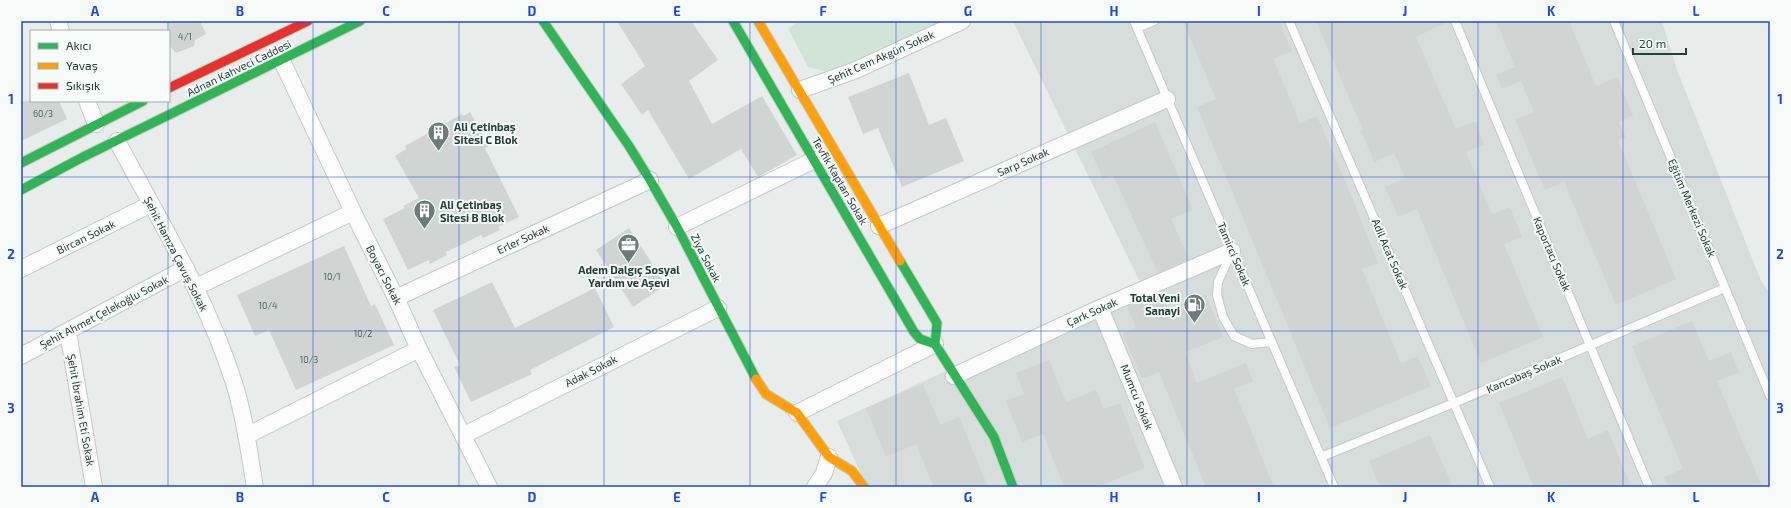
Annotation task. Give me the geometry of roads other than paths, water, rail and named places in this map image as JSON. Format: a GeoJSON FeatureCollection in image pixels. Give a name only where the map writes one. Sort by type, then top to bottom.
{"type":"FeatureCollection","features":[{"type":"Feature","properties":{"kind":"street","name":"Adnan Kahveci Caddesi"},"geometry":{"type":"LineString","coordinates":[[170,88],[306,21]]}},
{"type":"Feature","properties":{"kind":"street","name":"Adnan Kahveci Caddesi"},"geometry":{"type":"LineString","coordinates":[[21,190],[360,21]]}},
{"type":"Feature","properties":{"kind":"street","name":"Ziya Sokak"},"geometry":{"type":"LineString","coordinates":[[543,21],[630,146],[677,227],[750,370],[766,394],[797,413],[829,457],[852,472],[864,487]]}},
{"type":"Feature","properties":{"kind":"street","name":"Tevfik Kaptan Sokak"},"geometry":{"type":"LineString","coordinates":[[733,21],[914,332],[920,339],[935,344],[937,323],[758,21]]}},
{"type":"Feature","properties":{"kind":"street","name":"Şehit Cem Akgün Sokak"},"geometry":{"type":"LineString","coordinates":[[800,90],[856,70],[962,21]]}},
{"type":"Feature","properties":{"kind":"street","name":"Boyacı Sokak"},"geometry":{"type":"LineString","coordinates":[[282,61],[352,212],[489,487]]}},
{"type":"Feature","properties":{"kind":"street","name":"Sarp Sokak"},"geometry":{"type":"LineString","coordinates":[[879,226],[1167,99]]}},
{"type":"Feature","properties":{"kind":"street"},"geometry":{"type":"LineString","coordinates":[[88,102],[96,124]]}},
{"type":"Feature","properties":{"kind":"street"},"geometry":{"type":"LineString","coordinates":[[21,163],[141,102]]}},
{"type":"Feature","properties":{"kind":"street","name":"Şehit Hamza Çavuş Sokak"},"geometry":{"type":"LineString","coordinates":[[117,141],[196,287],[234,383],[256,487]]}},
{"type":"Feature","properties":{"kind":"street"},"geometry":{"type":"LineString","coordinates":[[677,227],[814,160]]}},
{"type":"Feature","properties":{"kind":"street","name":"Erler Sokak"},"geometry":{"type":"LineString","coordinates":[[396,298],[650,180]]}},
{"type":"Feature","properties":{"kind":"street","name":"Bircan Sokak"},"geometry":{"type":"LineString","coordinates":[[21,269],[151,204]]}},
{"type":"Feature","properties":{"kind":"street"},"geometry":{"type":"LineString","coordinates":[[196,287],[352,212]]}},
{"type":"Feature","properties":{"kind":"street","name":"Çark Sokak"},"geometry":{"type":"LineString","coordinates":[[954,376],[1100,308],[1232,251]]}},
{"type":"Feature","properties":{"kind":"street","name":"Şehit Ahmet Çelekoğlu Sokak"},"geometry":{"type":"LineString","coordinates":[[21,356],[186,268]]}},
{"type":"Feature","properties":{"kind":"street","name":"Adak Sokak"},"geometry":{"type":"LineString","coordinates":[[464,435],[718,308]]}},
{"type":"Feature","properties":{"kind":"street","name":"Mumcu Sokak"},"geometry":{"type":"LineString","coordinates":[[1100,308],[1174,487]]}},
{"type":"Feature","properties":{"kind":"street","name":"Şehit İbrahim Eti Sokak"},"geometry":{"type":"LineString","coordinates":[[68,332],[94,487]]}},
{"type":"Feature","properties":{"kind":"street"},"geometry":{"type":"LineString","coordinates":[[797,413],[935,344],[994,437],[1013,487]]}},
{"type":"Feature","properties":{"kind":"street"},"geometry":{"type":"LineString","coordinates":[[246,436],[419,349]]}},
{"type":"Feature","properties":{"kind":"street"},"geometry":{"type":"LineString","coordinates":[[815,487],[824,473],[829,457]]}},
{"type":"Feature","properties":{"kind":"lane"},"geometry":{"type":"LineString","coordinates":[[1135,25],[1154,21]]}},
{"type":"Feature","properties":{"kind":"lane","name":"Adil Acat Sokak"},"geometry":{"type":"LineString","coordinates":[[1289,21],[1490,487]]}},
{"type":"Feature","properties":{"kind":"lane","name":"Kaportacı Sokak"},"geometry":{"type":"LineString","coordinates":[[1455,21],[1649,487]]}},
{"type":"Feature","properties":{"kind":"lane","name":"Eğitim Merkezi Sokak"},"geometry":{"type":"LineString","coordinates":[[1614,21],[1770,396]]}},
{"type":"Feature","properties":{"kind":"lane","name":"Tamirci Sokak"},"geometry":{"type":"LineString","coordinates":[[1135,25],[1334,487]]}},
{"type":"Feature","properties":{"kind":"lane"},"geometry":{"type":"LineString","coordinates":[[1232,251],[1218,282],[1217,295],[1223,317],[1234,336],[1252,344],[1272,342]]}},
{"type":"Feature","properties":{"kind":"lane","name":"Kancabaş Sokak"},"geometry":{"type":"LineString","coordinates":[[1321,457],[1454,403],[1725,288]]}},
{"type":"Feature","properties":{"kind":"place","name":"Ali Çetinbaş Sitesi C Blok"},"geometry":{"type":"Point","coordinates":[439,152]}},
{"type":"Feature","properties":{"kind":"place","name":"Ali Çetinbaş Sitesi B Blok"},"geometry":{"type":"Point","coordinates":[424,230]}},
{"type":"Feature","properties":{"kind":"place","name":"Adem Dalgıç Sosyal Yardım ve Aşevi"},"geometry":{"type":"Point","coordinates":[629,264]}},
{"type":"Feature","properties":{"kind":"place","name":"Total Yeni Sanayi"},"geometry":{"type":"Point","coordinates":[1195,324]}}]}
